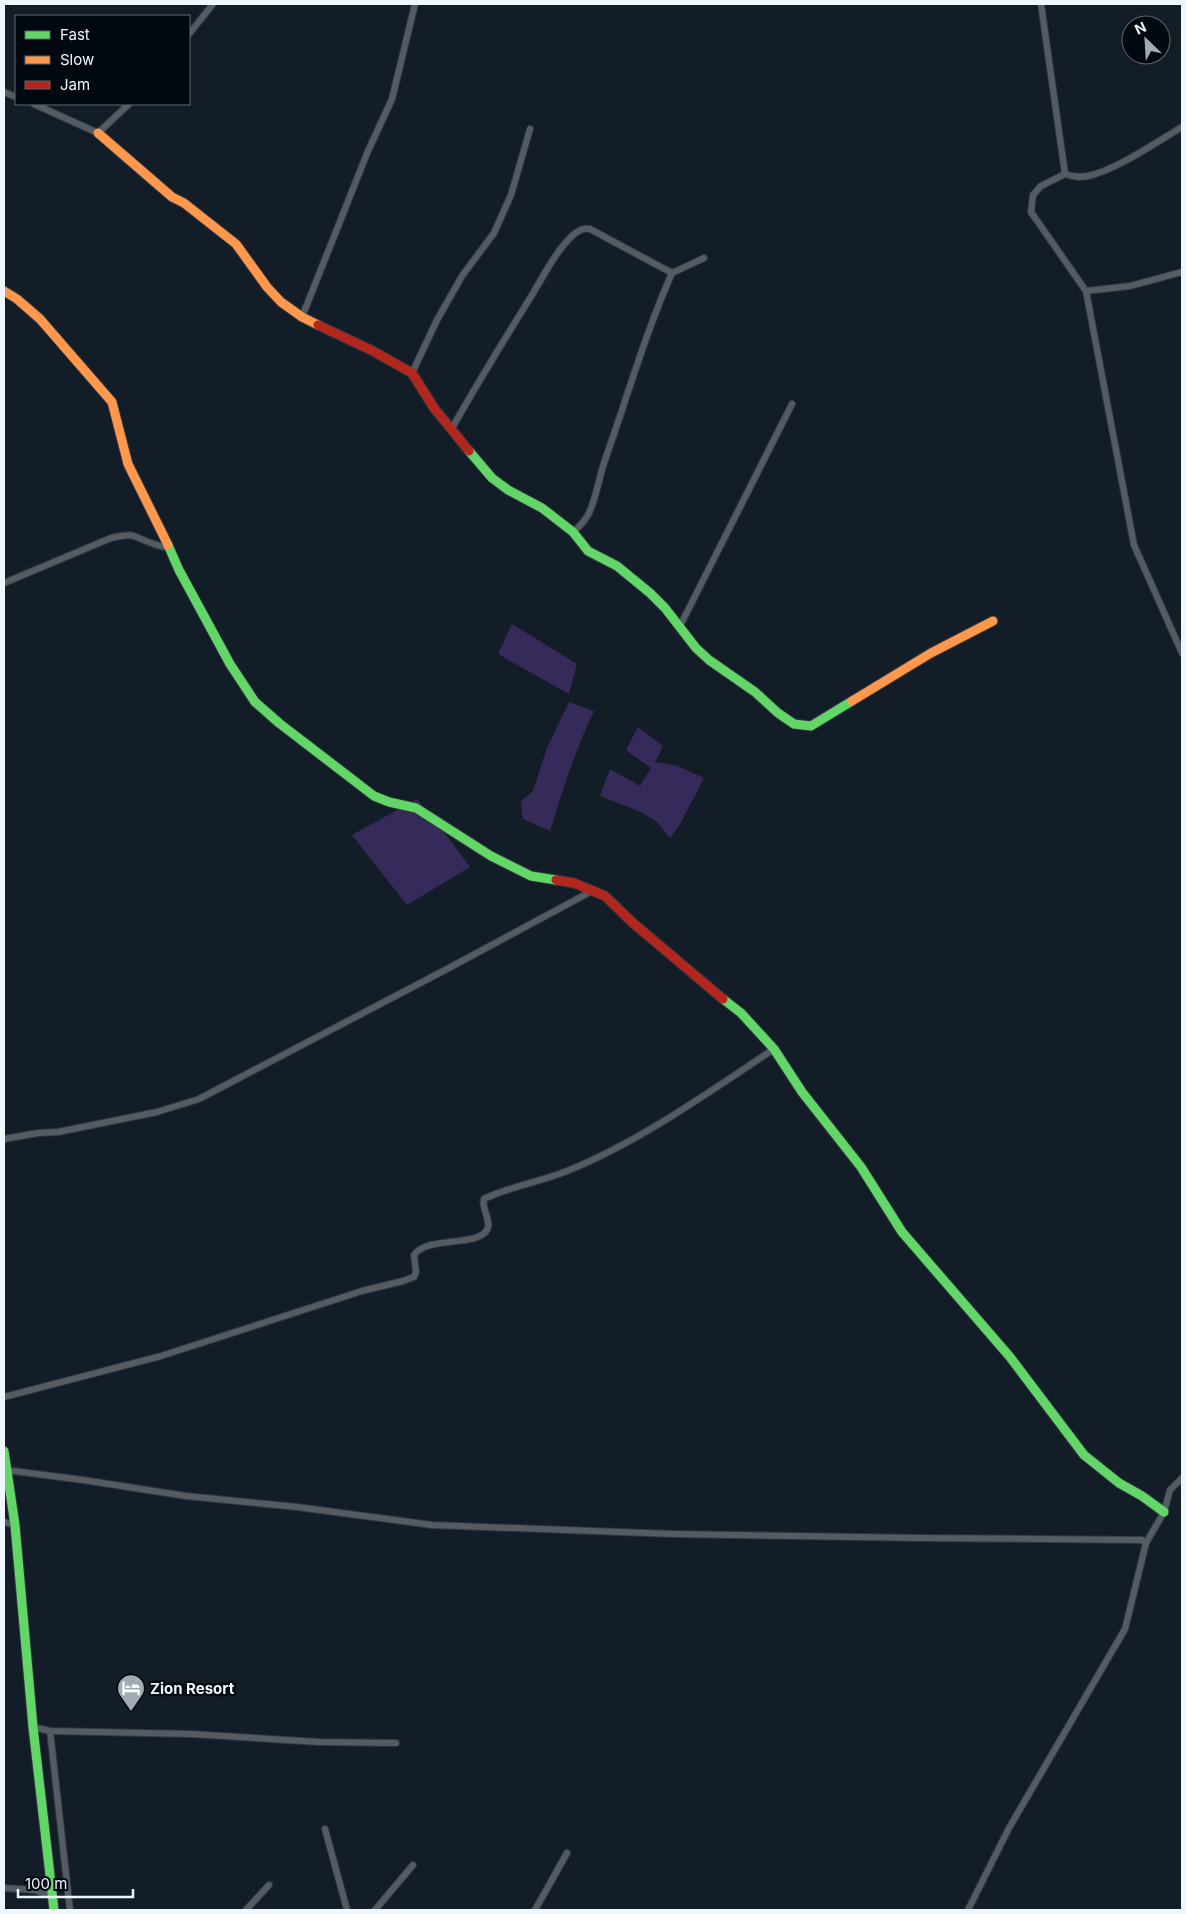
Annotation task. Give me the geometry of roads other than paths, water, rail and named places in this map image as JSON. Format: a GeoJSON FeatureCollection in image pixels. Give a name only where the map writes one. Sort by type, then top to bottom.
{"type":"FeatureCollection","features":[{"type":"Feature","properties":{"kind":"street"},"geometry":{"type":"LineString","coordinates":[[190,33],[213,4]]}},
{"type":"Feature","properties":{"kind":"street"},"geometry":{"type":"LineString","coordinates":[[302,317],[368,151],[392,99],[415,4]]}},
{"type":"Feature","properties":{"kind":"street"},"geometry":{"type":"LineString","coordinates":[[1041,4],[1064,174]]}},
{"type":"Feature","properties":{"kind":"street"},"geometry":{"type":"LineString","coordinates":[[36,105],[98,133],[172,196],[184,203],[236,244],[267,287],[281,302],[302,317],[371,350],[412,373],[434,408],[492,478],[508,490],[542,508],[573,532],[588,551],[617,566],[650,593],[680,626],[696,648],[709,660],[755,692],[778,713],[794,724],[811,726],[824,720],[931,653],[993,621]]}},
{"type":"Feature","properties":{"kind":"street"},"geometry":{"type":"LineString","coordinates":[[98,133],[128,105]]}},
{"type":"Feature","properties":{"kind":"street"},"geometry":{"type":"LineString","coordinates":[[1182,126],[1136,154],[1104,170],[1077,178],[1064,174],[1041,186],[1033,195],[1031,212],[1086,291],[1134,545],[1182,653]]}},
{"type":"Feature","properties":{"kind":"street"},"geometry":{"type":"LineString","coordinates":[[412,373],[437,320],[462,276],[494,233],[511,195],[530,129]]}},
{"type":"Feature","properties":{"kind":"street"},"geometry":{"type":"LineString","coordinates":[[451,430],[486,368],[531,296],[569,240],[578,231],[584,228],[590,229],[672,273]]}},
{"type":"Feature","properties":{"kind":"street"},"geometry":{"type":"LineString","coordinates":[[573,532],[589,514],[650,324],[672,273],[704,258]]}},
{"type":"Feature","properties":{"kind":"street"},"geometry":{"type":"LineString","coordinates":[[1086,291],[1130,286],[1182,272]]}},
{"type":"Feature","properties":{"kind":"street"},"geometry":{"type":"LineString","coordinates":[[4,291],[47,324],[90,379],[101,387],[112,402],[128,464],[179,570],[230,664],[254,702],[279,724],[380,800],[416,808],[491,856],[531,876],[574,883],[605,896],[692,974],[741,1013],[774,1049],[802,1092],[861,1167],[902,1232],[1010,1357],[1084,1455],[1119,1484],[1142,1496],[1164,1512]]}},
{"type":"Feature","properties":{"kind":"street"},"geometry":{"type":"LineString","coordinates":[[680,626],[792,404]]}},
{"type":"Feature","properties":{"kind":"street"},"geometry":{"type":"LineString","coordinates":[[4,583],[111,538],[126,534],[170,548]]}},
{"type":"Feature","properties":{"kind":"street"},"geometry":{"type":"LineString","coordinates":[[4,1140],[38,1133],[58,1132],[156,1112],[200,1099],[592,891]]}},
{"type":"Feature","properties":{"kind":"street"},"geometry":{"type":"LineString","coordinates":[[4,1397],[161,1356],[362,1291],[411,1278],[416,1272],[414,1255],[418,1251],[435,1244],[468,1239],[483,1234],[488,1225],[483,1203],[484,1199],[567,1171],[613,1149],[673,1114],[774,1049]]}},
{"type":"Feature","properties":{"kind":"street"},"geometry":{"type":"LineString","coordinates":[[4,1451],[15,1525],[33,1727],[54,1910]]}},
{"type":"Feature","properties":{"kind":"street"},"geometry":{"type":"LineString","coordinates":[[6,1470],[186,1496],[432,1525],[673,1534],[1142,1540],[1146,1542]]}},
{"type":"Feature","properties":{"kind":"street"},"geometry":{"type":"LineString","coordinates":[[968,1910],[1008,1828],[1125,1629],[1146,1542],[1164,1512],[1170,1490],[1182,1478]]}},
{"type":"Feature","properties":{"kind":"street"},"geometry":{"type":"LineString","coordinates":[[4,1522],[15,1525]]}},
{"type":"Feature","properties":{"kind":"street"},"geometry":{"type":"LineString","coordinates":[[33,1727],[50,1731],[191,1734],[319,1742],[396,1743]]}},
{"type":"Feature","properties":{"kind":"street"},"geometry":{"type":"LineString","coordinates":[[50,1731],[70,1910]]}},
{"type":"Feature","properties":{"kind":"street"},"geometry":{"type":"LineString","coordinates":[[324,1829],[346,1910]]}},
{"type":"Feature","properties":{"kind":"street"},"geometry":{"type":"LineString","coordinates":[[535,1910],[567,1853]]}},
{"type":"Feature","properties":{"kind":"street"},"geometry":{"type":"LineString","coordinates":[[375,1910],[413,1865]]}},
{"type":"Feature","properties":{"kind":"street"},"geometry":{"type":"LineString","coordinates":[[246,1910],[269,1885]]}},
{"type":"Feature","properties":{"kind":"street"},"geometry":{"type":"LineString","coordinates":[[4,1888],[34,1890],[52,1896]]}},
{"type":"Feature","properties":{"kind":"place","name":"Zion Resort"},"geometry":{"type":"Point","coordinates":[131,1712]}}]}
